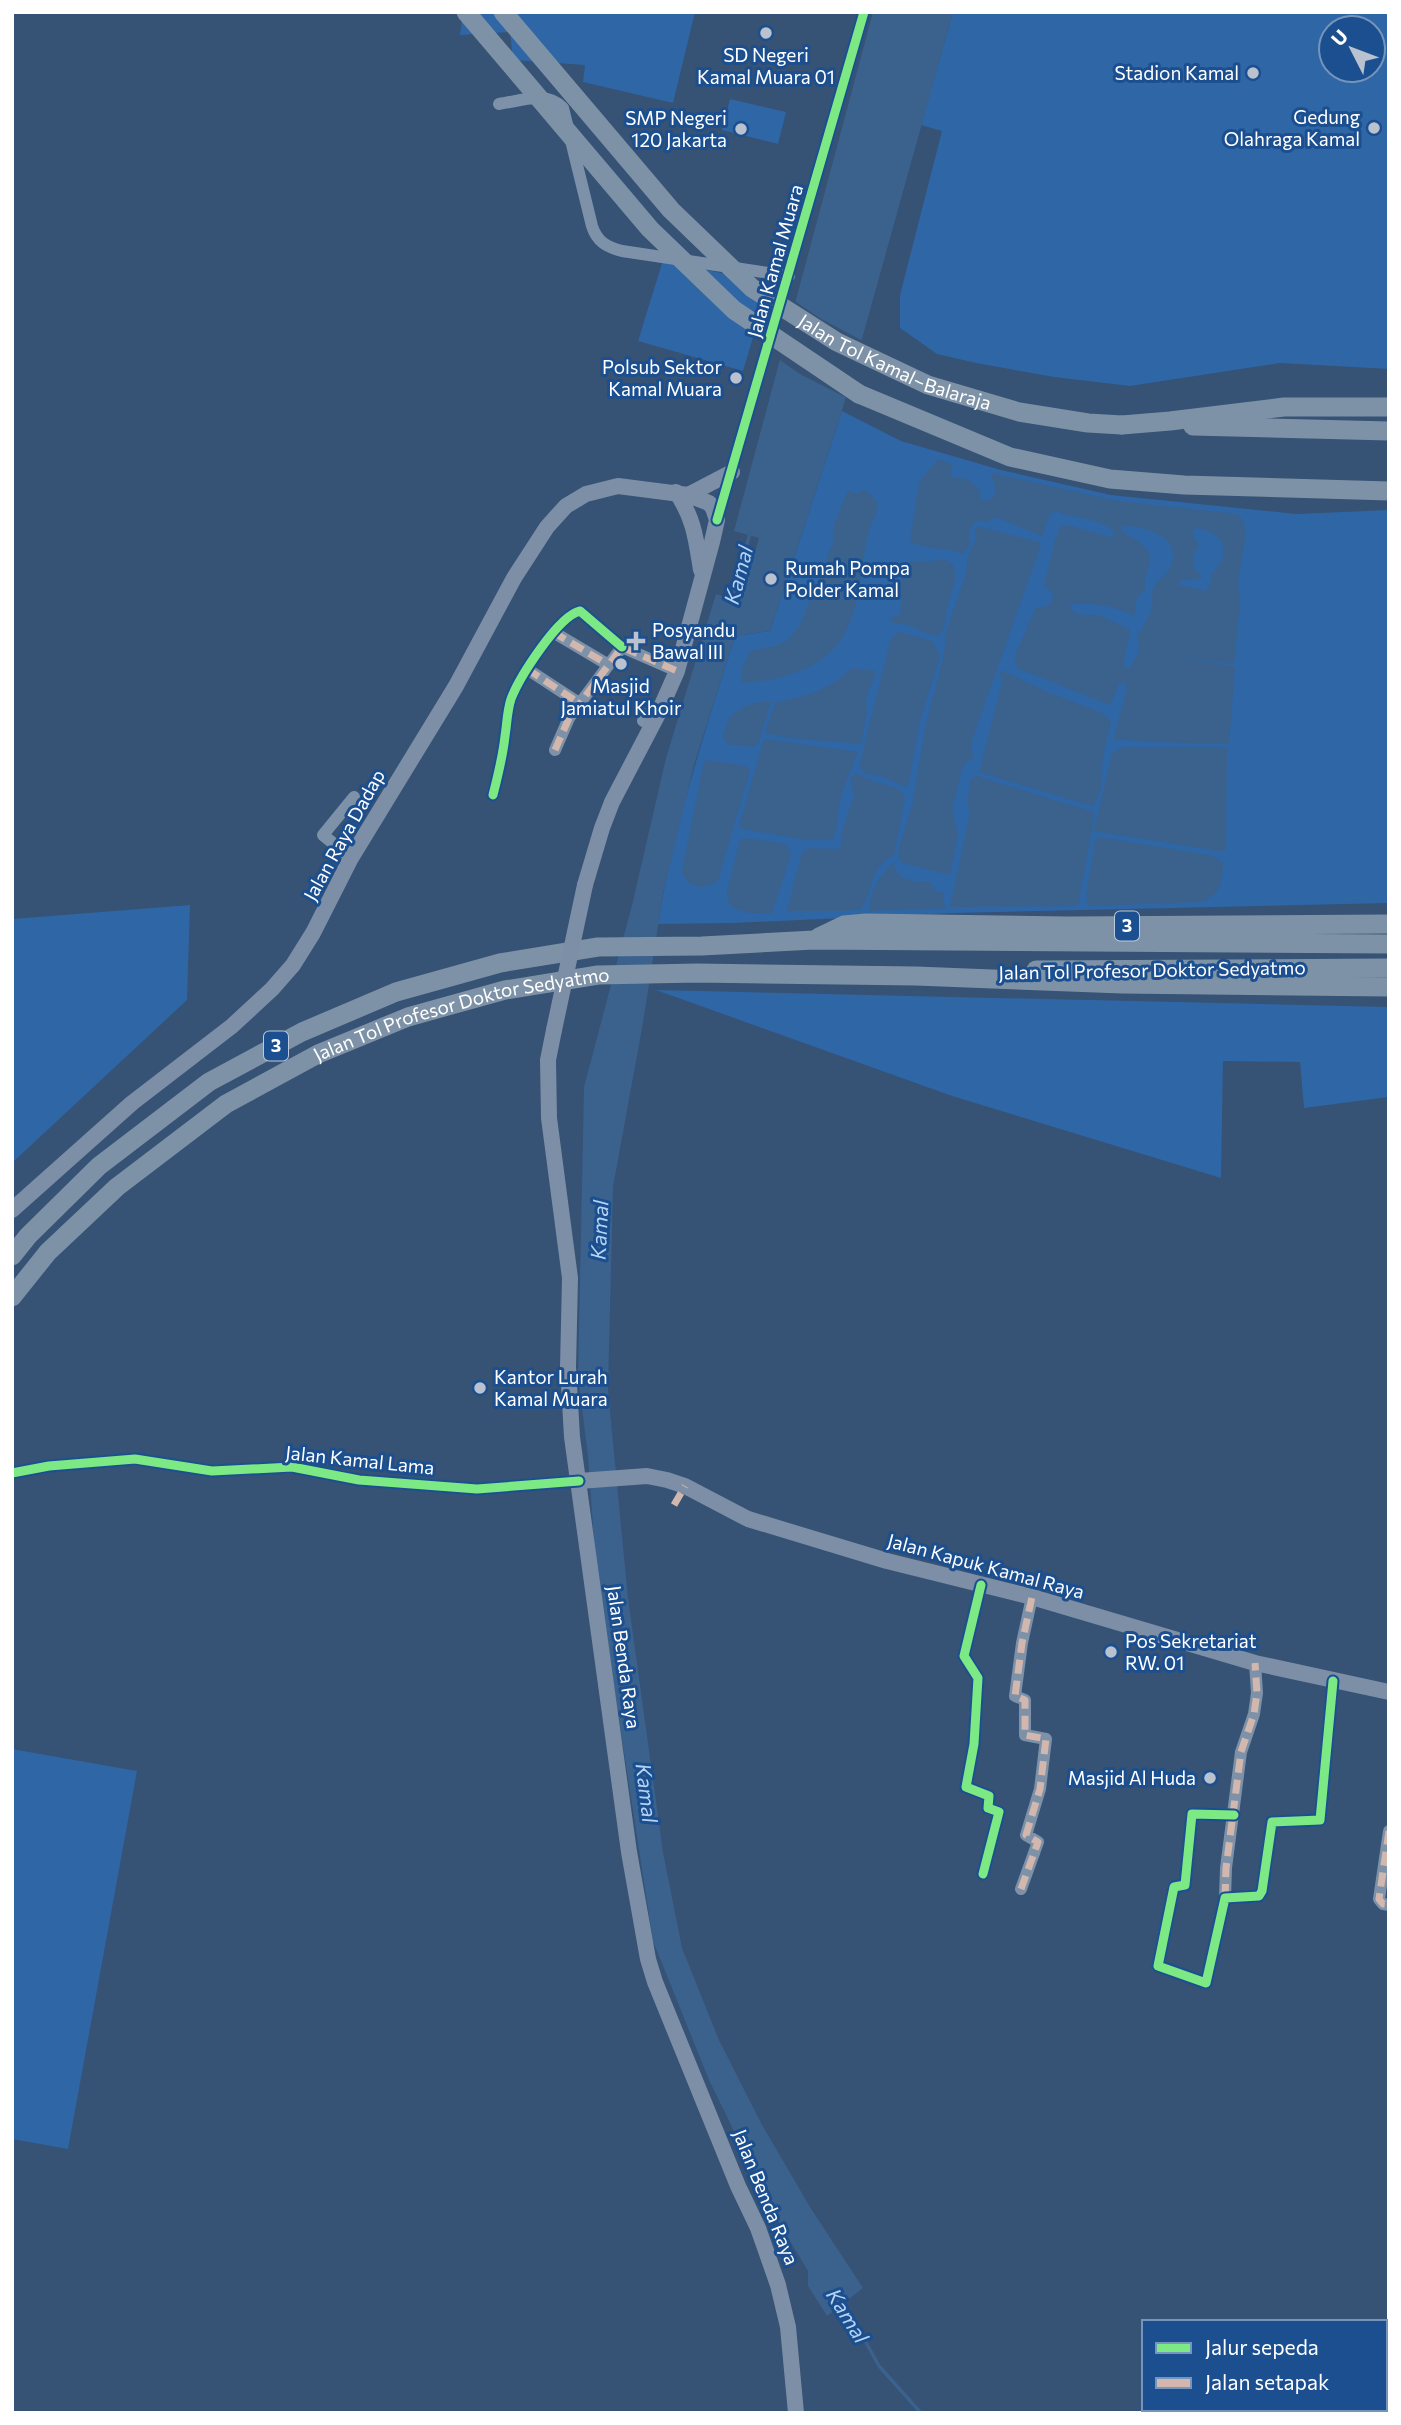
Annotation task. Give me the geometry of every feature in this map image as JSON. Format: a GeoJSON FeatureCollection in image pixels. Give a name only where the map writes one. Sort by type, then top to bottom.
{"type":"FeatureCollection","features":[{"type":"Feature","properties":{"kind":"highway","name":"Jalan Tol Kamal–Balaraja"},"geometry":{"type":"LineString","coordinates":[[466,12],[650,229],[734,310],[859,394],[1010,457],[1110,479],[1184,485],[1389,491]]}},
{"type":"Feature","properties":{"kind":"highway","name":"Jalan Tol Kamal–Balaraja"},"geometry":{"type":"LineString","coordinates":[[503,12],[671,210],[752,288],[836,342],[928,385],[1019,412],[1088,423],[1122,425]]}},
{"type":"Feature","properties":{"kind":"highway"},"geometry":{"type":"LineString","coordinates":[[1122,425],[1284,407],[1389,407]]}},
{"type":"Feature","properties":{"kind":"highway"},"geometry":{"type":"LineString","coordinates":[[1122,425],[1389,431]]}},
{"type":"Feature","properties":{"kind":"highway"},"geometry":{"type":"LineString","coordinates":[[1271,924],[1389,913]]}},
{"type":"Feature","properties":{"kind":"highway","name":"Jalan Tol Profesor Doktor Sedyatmo"},"geometry":{"type":"LineString","coordinates":[[814,940],[844,925],[866,923],[1068,926],[1389,924]]}},
{"type":"Feature","properties":{"kind":"highway","name":"Jalan Tol Profesor Doktor Sedyatmo"},"geometry":{"type":"LineString","coordinates":[[12,1256],[28,1236],[99,1166],[209,1082],[302,1032],[396,992],[500,963],[598,947],[702,946],[814,940],[1389,944]]}},
{"type":"Feature","properties":{"kind":"highway","name":"Jalan Tol Profesor Doktor Sedyatmo"},"geometry":{"type":"LineString","coordinates":[[916,976],[1064,969],[1389,968]]}},
{"type":"Feature","properties":{"kind":"highway","name":"Jalan Tol Profesor Doktor Sedyatmo"},"geometry":{"type":"LineString","coordinates":[[12,1297],[48,1252],[117,1187],[226,1104],[318,1054],[408,1017],[505,990],[598,975],[697,973],[916,976],[1122,984],[1389,987]]}},
{"type":"Feature","properties":{"kind":"main road"},"geometry":{"type":"LineString","coordinates":[[682,494],[732,472]]}},
{"type":"Feature","properties":{"kind":"main road","name":"Jalan Raya Dadap"},"geometry":{"type":"LineString","coordinates":[[12,1210],[132,1103],[232,1026],[272,989],[293,965],[313,933],[351,858],[456,686],[514,578],[553,520],[566,506],[586,494],[618,486],[682,494]]}},
{"type":"Feature","properties":{"kind":"main road"},"geometry":{"type":"LineString","coordinates":[[677,671],[717,520],[709,503],[682,494]]}},
{"type":"Feature","properties":{"kind":"main road"},"geometry":{"type":"LineString","coordinates":[[682,494],[693,522],[702,575]]}},
{"type":"Feature","properties":{"kind":"main road","name":"Jalan Benda Raya"},"geometry":{"type":"LineString","coordinates":[[677,671],[650,718],[601,828],[585,885],[548,1060],[549,1118],[570,1278],[568,1367],[572,1437],[584,1481],[629,1852],[648,1959],[738,2186],[758,2228],[778,2285],[788,2327],[796,2413]]}},
{"type":"Feature","properties":{"kind":"main road","name":"Jalan Kapuk Kamal Raya"},"geometry":{"type":"LineString","coordinates":[[584,1481],[648,1476],[667,1480],[685,1486],[748,1519],[887,1561],[1032,1597],[1255,1663],[1389,1692]]}},
{"type":"Feature","properties":{"kind":"street","name":"Jalan Kamal Muara"},"geometry":{"type":"LineString","coordinates":[[717,520],[864,12]]}},
{"type":"Feature","properties":{"kind":"street"},"geometry":{"type":"LineString","coordinates":[[499,104],[545,98],[556,101],[563,108],[592,226],[595,235],[605,244],[622,251],[789,276]]}},
{"type":"Feature","properties":{"kind":"street"},"geometry":{"type":"LineString","coordinates":[[493,795],[510,701],[527,669],[553,632],[575,612],[580,611],[626,649],[677,671]]}},
{"type":"Feature","properties":{"kind":"street"},"geometry":{"type":"LineString","coordinates":[[553,632],[607,664]]}},
{"type":"Feature","properties":{"kind":"street"},"geometry":{"type":"LineString","coordinates":[[555,750],[579,703],[607,664],[626,649]]}},
{"type":"Feature","properties":{"kind":"street"},"geometry":{"type":"LineString","coordinates":[[527,669],[579,703]]}},
{"type":"Feature","properties":{"kind":"street"},"geometry":{"type":"LineString","coordinates":[[351,858],[323,835],[354,796]]}},
{"type":"Feature","properties":{"kind":"street","name":"Jalan Kamal Lama"},"geometry":{"type":"LineString","coordinates":[[12,1473],[49,1466],[135,1459],[212,1471],[292,1467],[359,1480],[477,1489],[584,1481]]}},
{"type":"Feature","properties":{"kind":"street"},"geometry":{"type":"LineString","coordinates":[[981,1585],[964,1656],[978,1678],[974,1744],[966,1787],[989,1796],[988,1808],[999,1812],[983,1874]]}},
{"type":"Feature","properties":{"kind":"street"},"geometry":{"type":"LineString","coordinates":[[1021,1889],[1038,1842],[1026,1835],[1040,1788],[1046,1739],[1025,1735],[1025,1700],[1015,1696],[1032,1597]]}},
{"type":"Feature","properties":{"kind":"street"},"geometry":{"type":"LineString","coordinates":[[1234,1815],[1192,1814],[1185,1885],[1174,1886],[1158,1966],[1207,1982],[1225,1898],[1226,1868],[1234,1815],[1241,1752],[1254,1714],[1257,1693],[1255,1663]]}},
{"type":"Feature","properties":{"kind":"street"},"geometry":{"type":"LineString","coordinates":[[1225,1898],[1259,1896],[1272,1822],[1320,1820],[1333,1681]]}},
{"type":"Feature","properties":{"kind":"street"},"geometry":{"type":"LineString","coordinates":[[1389,1831],[1380,1899],[1383,1904],[1389,1905]]}},
{"type":"Feature","properties":{"kind":"shaded area"},"geometry":{"type":"Polygon","coordinates":[[[463,12],[695,12],[673,103],[583,82],[585,65],[513,60],[510,32],[460,35],[463,12]]]}},
{"type":"Feature","properties":{"kind":"shaded area"},"geometry":{"type":"Polygon","coordinates":[[[953,12],[1389,12],[1389,369],[1280,363],[1130,386],[1054,377],[937,354],[900,328],[900,295],[942,131],[921,125],[953,12]]]}},
{"type":"Feature","properties":{"kind":"shaded area"},"geometry":{"type":"Polygon","coordinates":[[[730,99],[786,112],[778,144],[722,130],[730,99]]]}},
{"type":"Feature","properties":{"kind":"shaded area"},"geometry":{"type":"Polygon","coordinates":[[[663,260],[769,284],[743,371],[638,341],[663,260]]]}},
{"type":"Feature","properties":{"kind":"shaded area"},"geometry":{"type":"Polygon","coordinates":[[[842,411],[901,441],[1001,470],[1111,495],[1297,514],[1389,510],[1389,903],[956,913],[658,924],[681,814],[735,636],[770,631],[842,411]]]}},
{"type":"Feature","properties":{"kind":"shaded area"},"geometry":{"type":"Polygon","coordinates":[[[190,905],[187,1000],[12,1163],[12,919],[190,905]]]}},
{"type":"Feature","properties":{"kind":"shaded area"},"geometry":{"type":"Polygon","coordinates":[[[656,990],[1389,1007],[1389,1097],[1304,1108],[1300,1062],[1223,1061],[1221,1178],[952,1096],[656,990]]]}},
{"type":"Feature","properties":{"kind":"shaded area"},"geometry":{"type":"Polygon","coordinates":[[[12,1749],[137,1771],[68,2149],[12,2139],[12,1749]]]}},
{"type":"Feature","properties":{"kind":"water"},"geometry":{"type":"Polygon","coordinates":[[[873,12],[953,12],[842,411],[770,631],[735,636],[694,765],[663,894],[613,1187],[608,1390],[628,1598],[663,1852],[682,1948],[719,2040],[761,2123],[810,2207],[863,2288],[827,2316],[808,2286],[808,2271],[778,2221],[709,2080],[653,1941],[596,1569],[588,1456],[578,1377],[584,1087],[633,901],[666,758],[716,594],[740,601],[759,538],[734,531],[873,12]]]}},
{"type":"Feature","properties":{"kind":"water"},"geometry":{"type":"Polygon","coordinates":[[[938,459],[953,465],[950,473],[953,477],[971,482],[985,501],[993,498],[996,490],[991,473],[1117,501],[1237,514],[1243,520],[1246,531],[1238,584],[1240,603],[1234,664],[1181,656],[1235,667],[1229,744],[1114,739],[1127,687],[1124,683],[1119,683],[1110,705],[1017,668],[1015,656],[1036,607],[1045,607],[1052,602],[1053,593],[1044,586],[1061,526],[1067,525],[1111,537],[1115,533],[1110,528],[1060,513],[1058,510],[1050,514],[1042,536],[996,517],[986,522],[975,521],[969,531],[971,541],[964,554],[925,547],[910,542],[919,482],[938,459]],[[1122,526],[1121,530],[1145,547],[1150,556],[1145,589],[1137,598],[1134,616],[1103,606],[1070,604],[1076,614],[1101,616],[1130,630],[1123,664],[1129,669],[1138,653],[1137,637],[1152,607],[1153,590],[1170,568],[1173,557],[1172,548],[1160,535],[1142,528],[1122,526]],[[1193,528],[1193,535],[1199,546],[1194,553],[1193,566],[1202,578],[1179,581],[1178,585],[1206,591],[1211,582],[1211,574],[1223,558],[1224,550],[1212,533],[1193,528]]]}},
{"type":"Feature","properties":{"kind":"water"},"geometry":{"type":"Polygon","coordinates":[[[863,490],[875,500],[877,511],[869,530],[855,606],[844,634],[826,656],[805,669],[767,680],[742,683],[742,670],[751,651],[788,640],[800,625],[833,543],[833,527],[848,491],[858,494],[863,490]]]}},
{"type":"Feature","properties":{"kind":"water"},"geometry":{"type":"Polygon","coordinates":[[[975,528],[1039,542],[1041,545],[971,743],[973,759],[966,762],[962,769],[952,809],[958,836],[950,875],[903,863],[899,859],[898,851],[913,802],[925,728],[944,654],[947,629],[975,541],[975,528]]]}},
{"type":"Feature","properties":{"kind":"water"},"geometry":{"type":"Polygon","coordinates":[[[945,559],[953,565],[956,576],[944,628],[938,636],[905,624],[894,623],[890,618],[900,615],[902,574],[911,561],[945,559]]]}},
{"type":"Feature","properties":{"kind":"water"},"geometry":{"type":"Polygon","coordinates":[[[900,632],[932,641],[940,655],[919,725],[906,787],[881,776],[863,773],[860,763],[890,642],[895,634],[900,632]]]}},
{"type":"Feature","properties":{"kind":"water"},"geometry":{"type":"Polygon","coordinates":[[[852,668],[876,671],[866,700],[867,713],[861,744],[791,738],[768,734],[765,731],[776,702],[817,691],[852,668]]]}},
{"type":"Feature","properties":{"kind":"water"},"geometry":{"type":"Polygon","coordinates":[[[1001,670],[1047,692],[1100,712],[1111,722],[1103,756],[1101,789],[1092,806],[979,772],[1003,679],[1000,676],[1001,670]]]}},
{"type":"Feature","properties":{"kind":"water"},"geometry":{"type":"Polygon","coordinates":[[[759,702],[771,702],[758,744],[753,747],[728,744],[723,736],[730,716],[759,702]]]}},
{"type":"Feature","properties":{"kind":"water"},"geometry":{"type":"Polygon","coordinates":[[[764,739],[858,752],[842,793],[836,832],[832,840],[808,840],[743,829],[739,826],[764,739]]]}},
{"type":"Feature","properties":{"kind":"water"},"geometry":{"type":"Polygon","coordinates":[[[1121,747],[1227,747],[1226,850],[1094,831],[1112,754],[1121,747]]]}},
{"type":"Feature","properties":{"kind":"water"},"geometry":{"type":"Polygon","coordinates":[[[706,760],[746,766],[750,771],[718,880],[702,887],[688,882],[682,871],[706,760]]]}},
{"type":"Feature","properties":{"kind":"water"},"geometry":{"type":"Polygon","coordinates":[[[856,773],[897,789],[905,798],[894,855],[876,872],[861,909],[787,911],[802,852],[809,848],[837,849],[841,846],[842,831],[854,795],[850,779],[856,773]]]}},
{"type":"Feature","properties":{"kind":"water"},"geometry":{"type":"Polygon","coordinates":[[[976,776],[1093,812],[1078,906],[950,907],[970,813],[968,800],[971,779],[976,776]]]}},
{"type":"Feature","properties":{"kind":"water"},"geometry":{"type":"Polygon","coordinates":[[[1099,837],[1213,856],[1223,863],[1220,886],[1203,902],[1089,906],[1086,896],[1095,841],[1099,837]]]}},
{"type":"Feature","properties":{"kind":"water"},"geometry":{"type":"Polygon","coordinates":[[[744,838],[786,844],[791,855],[772,913],[742,911],[728,902],[727,892],[740,840],[744,838]]]}},
{"type":"Feature","properties":{"kind":"water"},"geometry":{"type":"Polygon","coordinates":[[[894,863],[901,877],[930,882],[936,892],[944,893],[943,904],[947,908],[869,911],[876,885],[894,863]]]}},
{"type":"Feature","properties":{"kind":"pier"},"geometry":{"type":"Polygon","coordinates":[[[793,300],[821,319],[865,342],[849,399],[800,374],[777,358],[793,300]]]}},
{"type":"Feature","properties":{"kind":"waterway","name":"Kamal"},"geometry":{"type":"LineString","coordinates":[[731,603],[750,533]]}},
{"type":"Feature","properties":{"kind":"waterway","name":"Kamal"},"geometry":{"type":"LineString","coordinates":[[840,2303],[858,2328],[879,2366],[921,2413]]}},
{"type":"Feature","properties":{"kind":"marked path"},"geometry":{"type":"LineString","coordinates":[[553,632],[607,664]]}},
{"type":"Feature","properties":{"kind":"marked path"},"geometry":{"type":"LineString","coordinates":[[555,750],[569,718],[622,647],[677,671]]}},
{"type":"Feature","properties":{"kind":"marked path"},"geometry":{"type":"LineString","coordinates":[[527,669],[579,703]]}},
{"type":"Feature","properties":{"kind":"marked path"},"geometry":{"type":"LineString","coordinates":[[674,1505],[685,1486]]}},
{"type":"Feature","properties":{"kind":"marked path"},"geometry":{"type":"LineString","coordinates":[[1021,1889],[1038,1842],[1026,1835],[1040,1789],[1046,1739],[1025,1735],[1025,1700],[1015,1696],[1032,1597]]}},
{"type":"Feature","properties":{"kind":"marked path"},"geometry":{"type":"LineString","coordinates":[[1225,1898],[1226,1868],[1241,1752],[1254,1714],[1257,1693],[1255,1663]]}},
{"type":"Feature","properties":{"kind":"marked path"},"geometry":{"type":"LineString","coordinates":[[1389,1831],[1379,1899],[1383,1904],[1389,1905]]}},
{"type":"Feature","properties":{"kind":"cycle path"},"geometry":{"type":"LineString","coordinates":[[717,520],[864,12]]}},
{"type":"Feature","properties":{"kind":"cycle path"},"geometry":{"type":"LineString","coordinates":[[493,795],[511,699],[531,663],[561,624],[580,611],[622,647]]}},
{"type":"Feature","properties":{"kind":"cycle path"},"geometry":{"type":"LineString","coordinates":[[12,1473],[49,1466],[135,1459],[212,1471],[292,1467],[359,1480],[477,1489],[579,1481]]}},
{"type":"Feature","properties":{"kind":"cycle path"},"geometry":{"type":"LineString","coordinates":[[981,1585],[964,1656],[978,1678],[974,1744],[966,1787],[989,1796],[988,1808],[999,1812],[983,1874]]}},
{"type":"Feature","properties":{"kind":"cycle path"},"geometry":{"type":"LineString","coordinates":[[1234,1815],[1192,1814],[1185,1885],[1174,1887],[1158,1966],[1206,1983],[1225,1898],[1259,1896],[1262,1891],[1272,1822],[1320,1820],[1333,1681]]}},
{"type":"Feature","properties":{"kind":"place","name":"SD Negeri Kamal Muara 01"},"geometry":{"type":"Point","coordinates":[766,33]}},
{"type":"Feature","properties":{"kind":"place","name":"Stadion Kamal"},"geometry":{"type":"Point","coordinates":[1253,73]}},
{"type":"Feature","properties":{"kind":"place","name":"Gedung Olahraga Kamal"},"geometry":{"type":"Point","coordinates":[1374,128]}},
{"type":"Feature","properties":{"kind":"place","name":"SMP Negeri 120 Jakarta"},"geometry":{"type":"Point","coordinates":[741,129]}},
{"type":"Feature","properties":{"kind":"place","name":"Polsub Sektor Kamal Muara"},"geometry":{"type":"Point","coordinates":[736,378]}},
{"type":"Feature","properties":{"kind":"place","name":"Rumah Pompa Polder Kamal"},"geometry":{"type":"Point","coordinates":[771,579]}},
{"type":"Feature","properties":{"kind":"place","name":"Posyandu Bawal III"},"geometry":{"type":"Point","coordinates":[636,641]}},
{"type":"Feature","properties":{"kind":"place","name":"Masjid Jamiatul Khoir"},"geometry":{"type":"Point","coordinates":[621,664]}},
{"type":"Feature","properties":{"kind":"place","name":"Kantor Lurah Kamal Muara"},"geometry":{"type":"Point","coordinates":[480,1388]}},
{"type":"Feature","properties":{"kind":"place","name":"Pos Sekretariat RW. 01"},"geometry":{"type":"Point","coordinates":[1111,1652]}},
{"type":"Feature","properties":{"kind":"place","name":"Masjid Al Huda"},"geometry":{"type":"Point","coordinates":[1210,1778]}}]}
